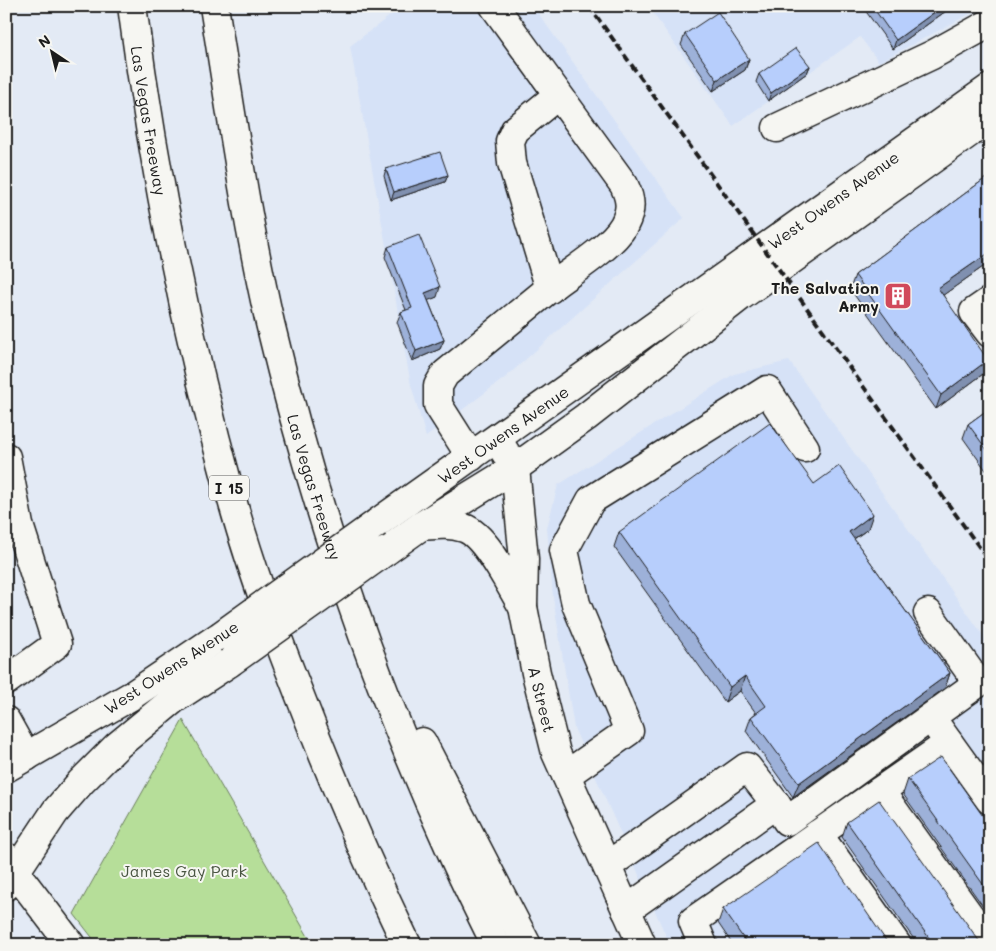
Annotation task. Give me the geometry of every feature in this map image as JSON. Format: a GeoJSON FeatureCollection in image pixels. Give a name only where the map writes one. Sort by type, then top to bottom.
{"type":"FeatureCollection","features":[{"type":"Feature","properties":{"kind":"main road","name":"Las Vegas Freeway"},"geometry":{"type":"LineString","coordinates":[[132,6],[154,147],[174,255],[201,377],[232,500],[256,578],[319,747],[373,874],[407,945]]}},
{"type":"Feature","properties":{"kind":"main road","name":"Las Vegas Freeway"},"geometry":{"type":"LineString","coordinates":[[214,6],[251,235],[270,324],[318,499],[385,692],[451,852],[496,945]]}},
{"type":"Feature","properties":{"kind":"main road"},"geometry":{"type":"LineString","coordinates":[[471,457],[438,405],[438,386],[445,374],[550,288],[608,244],[623,226],[629,212],[630,198],[624,185],[494,6]]}},
{"type":"Feature","properties":{"kind":"main road"},"geometry":{"type":"LineString","coordinates":[[777,128],[932,55],[990,23]]}},
{"type":"Feature","properties":{"kind":"main road","name":"West Owens Avenue"},"geometry":{"type":"LineString","coordinates":[[16,762],[131,696],[220,636],[990,88]]}},
{"type":"Feature","properties":{"kind":"main road"},"geometry":{"type":"LineString","coordinates":[[550,288],[512,163],[510,141],[515,130],[558,95]]}},
{"type":"Feature","properties":{"kind":"main road","name":"West Owens Avenue"},"geometry":{"type":"LineString","coordinates":[[9,872],[55,812],[81,782],[117,746],[174,699],[229,663],[421,526],[515,468],[586,417],[741,296],[990,118]]}},
{"type":"Feature","properties":{"kind":"main road"},"geometry":{"type":"LineString","coordinates":[[990,301],[974,312],[990,333]]}},
{"type":"Feature","properties":{"kind":"main road"},"geometry":{"type":"LineString","coordinates":[[566,775],[629,731],[576,604],[564,550],[592,500],[767,390],[805,448]]}},
{"type":"Feature","properties":{"kind":"main road","name":"A Street"},"geometry":{"type":"LineString","coordinates":[[497,439],[515,468],[524,559],[523,607],[536,673],[556,753],[642,945]]}},
{"type":"Feature","properties":{"kind":"main road"},"geometry":{"type":"LineString","coordinates":[[6,457],[19,525],[58,644],[6,681]]}},
{"type":"Feature","properties":{"kind":"main road"},"geometry":{"type":"LineString","coordinates":[[421,526],[444,524],[465,528],[484,543],[523,607]]}},
{"type":"Feature","properties":{"kind":"main road"},"geometry":{"type":"LineString","coordinates":[[352,601],[401,702],[526,945]]}},
{"type":"Feature","properties":{"kind":"main road"},"geometry":{"type":"LineString","coordinates":[[607,866],[747,768],[787,821],[978,683],[928,614]]}},
{"type":"Feature","properties":{"kind":"main road"},"geometry":{"type":"LineString","coordinates":[[931,718],[990,800]]}},
{"type":"Feature","properties":{"kind":"main road"},"geometry":{"type":"LineString","coordinates":[[6,721],[16,762]]}},
{"type":"Feature","properties":{"kind":"main road"},"geometry":{"type":"LineString","coordinates":[[703,945],[693,921],[949,743]]}},
{"type":"Feature","properties":{"kind":"main road"},"geometry":{"type":"LineString","coordinates":[[880,790],[990,944]]}},
{"type":"Feature","properties":{"kind":"main road"},"geometry":{"type":"LineString","coordinates":[[626,910],[776,804]]}},
{"type":"Feature","properties":{"kind":"main road"},"geometry":{"type":"LineString","coordinates":[[818,834],[896,945]]}},
{"type":"Feature","properties":{"kind":"main road"},"geometry":{"type":"LineString","coordinates":[[9,872],[71,945]]}},
{"type":"Feature","properties":{"kind":"shaded area"},"geometry":{"type":"Polygon","coordinates":[[[403,6],[533,6],[684,218],[506,377],[426,437],[411,385],[350,46],[403,6]]]}},
{"type":"Feature","properties":{"kind":"shaded area"},"geometry":{"type":"Polygon","coordinates":[[[648,6],[985,6],[879,62],[860,37],[733,126],[648,6]]]}},
{"type":"Feature","properties":{"kind":"shaded area"},"geometry":{"type":"Polygon","coordinates":[[[789,361],[990,645],[990,945],[670,945],[574,728],[553,597],[547,528],[558,485],[734,374],[789,361]]]}},
{"type":"Feature","properties":{"kind":"green space","name":"James Gay Park"},"geometry":{"type":"Polygon","coordinates":[[[183,720],[313,945],[98,945],[74,914],[183,720]]]}},
{"type":"Feature","properties":{"kind":"building"},"geometry":{"type":"Polygon","coordinates":[[[872,6],[943,6],[896,40],[872,6]]]}},
{"type":"Feature","properties":{"kind":"building"},"geometry":{"type":"Polygon","coordinates":[[[718,12],[749,59],[717,80],[685,34],[718,12]]]}},
{"type":"Feature","properties":{"kind":"building"},"geometry":{"type":"Polygon","coordinates":[[[796,48],[810,66],[771,93],[759,74],[796,48]]]}},
{"type":"Feature","properties":{"kind":"building"},"geometry":{"type":"Polygon","coordinates":[[[440,152],[448,175],[394,192],[386,169],[440,152]]]}},
{"type":"Feature","properties":{"kind":"building","name":"The Salvation Army"},"geometry":{"type":"Polygon","coordinates":[[[990,175],[990,252],[938,288],[988,360],[941,395],[855,275],[990,175]]]}},
{"type":"Feature","properties":{"kind":"building"},"geometry":{"type":"Polygon","coordinates":[[[419,235],[440,287],[425,293],[444,340],[416,351],[401,312],[412,308],[388,247],[419,235]]]}},
{"type":"Feature","properties":{"kind":"building"},"geometry":{"type":"Polygon","coordinates":[[[990,408],[990,454],[968,424],[990,408]]]}},
{"type":"Feature","properties":{"kind":"building"},"geometry":{"type":"Polygon","coordinates":[[[770,423],[814,484],[839,466],[873,514],[849,532],[950,673],[799,783],[751,717],[766,706],[745,676],[730,687],[619,532],[770,423]]]}},
{"type":"Feature","properties":{"kind":"building"},"geometry":{"type":"Polygon","coordinates":[[[941,757],[990,826],[990,894],[908,779],[941,757]]]}},
{"type":"Feature","properties":{"kind":"building"},"geometry":{"type":"Polygon","coordinates":[[[879,800],[982,945],[934,945],[847,822],[879,800]]]}},
{"type":"Feature","properties":{"kind":"building"},"geometry":{"type":"Polygon","coordinates":[[[819,843],[889,945],[748,945],[723,909],[819,843]]]}},
{"type":"Feature","properties":{"kind":"railway"},"geometry":{"type":"LineString","coordinates":[[589,6],[990,562]]}},
{"type":"Feature","properties":{"kind":"place","name":"The Salvation Army"},"geometry":{"type":"Point","coordinates":[898,296]}}]}
